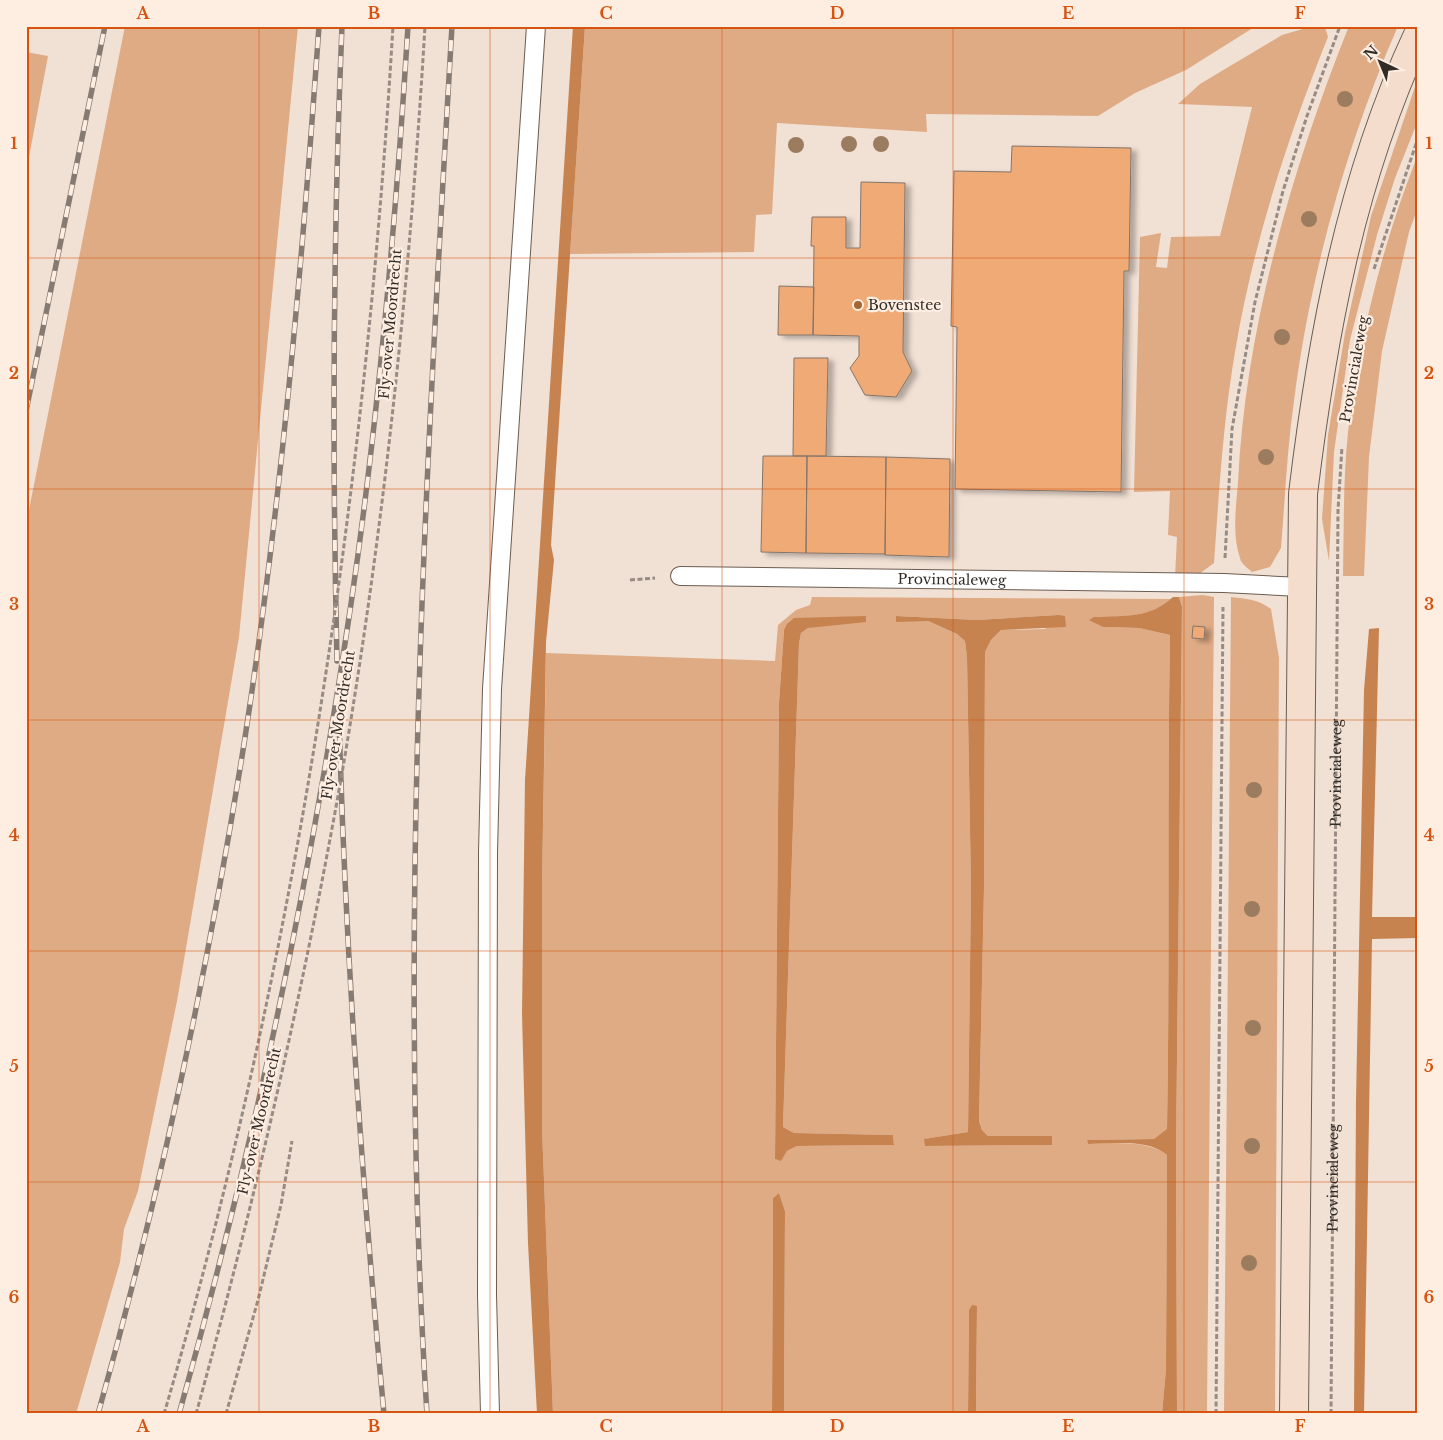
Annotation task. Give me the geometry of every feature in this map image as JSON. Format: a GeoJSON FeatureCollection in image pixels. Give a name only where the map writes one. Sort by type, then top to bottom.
{"type":"FeatureCollection","features":[{"type":"Feature","properties":{"kind":"main road"},"geometry":{"type":"LineString","coordinates":[[1294,1414],[1300,587],[1305,476],[1315,394],[1335,286],[1354,204],[1417,37]]}},
{"type":"Feature","properties":{"kind":"lane"},"geometry":{"type":"LineString","coordinates":[[490,1414],[488,1295],[488,853],[492,689],[536,26]]}},
{"type":"Feature","properties":{"kind":"lane","name":"Provincialeweg"},"geometry":{"type":"LineString","coordinates":[[680,576],[1224,583],[1300,587]]}},
{"type":"Feature","properties":{"kind":"path"},"geometry":{"type":"LineString","coordinates":[[164,1414],[216,1218],[260,1030],[280,936],[323,695],[359,428],[381,196],[393,26]]}},
{"type":"Feature","properties":{"kind":"path","name":"Fly-over Moordrecht"},"geometry":{"type":"LineString","coordinates":[[196,1414],[246,1225],[293,1028],[352,709],[380,521],[398,357],[425,26]]}},
{"type":"Feature","properties":{"kind":"path"},"geometry":{"type":"LineString","coordinates":[[1216,1414],[1224,583],[1232,429],[1255,302],[1283,191],[1307,116],[1340,26]]}},
{"type":"Feature","properties":{"kind":"path"},"geometry":{"type":"LineString","coordinates":[[1372,276],[1417,142]]}},
{"type":"Feature","properties":{"kind":"path","name":"Provincialeweg"},"geometry":{"type":"LineString","coordinates":[[1331,1414],[1338,510],[1342,446]]}},
{"type":"Feature","properties":{"kind":"path"},"geometry":{"type":"LineString","coordinates":[[226,1414],[274,1234],[292,1141]]}},
{"type":"Feature","properties":{"kind":"shaded area"},"geometry":{"type":"Polygon","coordinates":[[[125,26],[298,26],[239,637],[177,1001],[138,1191],[124,1229],[120,1262],[76,1414],[26,1414],[26,525],[125,26]]]}},
{"type":"Feature","properties":{"kind":"shaded area"},"geometry":{"type":"Polygon","coordinates":[[[573,26],[585,26],[551,545],[554,560],[546,642],[542,885],[542,1129],[553,1414],[537,1414],[528,1243],[522,1014],[525,780],[573,26]]]}},
{"type":"Feature","properties":{"kind":"shaded area"},"geometry":{"type":"Polygon","coordinates":[[[585,26],[1256,26],[1186,70],[1135,93],[1098,116],[926,114],[927,132],[777,123],[772,214],[756,215],[754,252],[570,254],[585,26]]]}},
{"type":"Feature","properties":{"kind":"shaded area"},"geometry":{"type":"Polygon","coordinates":[[[1313,26],[1325,27],[1328,37],[1285,153],[1251,272],[1242,312],[1224,431],[1214,563],[1195,577],[1175,577],[1177,537],[1168,535],[1170,491],[1134,492],[1140,237],[1161,233],[1156,267],[1167,268],[1171,237],[1220,236],[1252,107],[1178,104],[1200,84],[1282,35],[1313,26]]]}},
{"type":"Feature","properties":{"kind":"shaded area"},"geometry":{"type":"Polygon","coordinates":[[[1349,26],[1398,26],[1362,116],[1320,258],[1301,353],[1294,401],[1281,548],[1270,567],[1252,572],[1241,560],[1235,530],[1242,425],[1250,367],[1261,309],[1291,193],[1328,80],[1349,26]]]}},
{"type":"Feature","properties":{"kind":"shaded area"},"geometry":{"type":"Polygon","coordinates":[[[26,52],[48,56],[26,173],[26,52]]]}},
{"type":"Feature","properties":{"kind":"shaded area"},"geometry":{"type":"Polygon","coordinates":[[[1417,81],[1417,123],[1395,178],[1377,235],[1350,340],[1334,452],[1329,561],[1322,519],[1328,435],[1345,333],[1371,216],[1417,81]]]}},
{"type":"Feature","properties":{"kind":"shaded area"},"geometry":{"type":"Polygon","coordinates":[[[1417,157],[1417,210],[1409,232],[1382,351],[1369,457],[1364,576],[1343,576],[1346,450],[1365,327],[1393,224],[1417,157]]]}},
{"type":"Feature","properties":{"kind":"shaded area"},"geometry":{"type":"Polygon","coordinates":[[[1203,595],[1214,597],[1207,1414],[1177,1414],[1176,1149],[1182,607],[1179,597],[1203,595]]]}},
{"type":"Feature","properties":{"kind":"shaded area"},"geometry":{"type":"Polygon","coordinates":[[[812,597],[1171,599],[1154,610],[1145,613],[1094,617],[1103,627],[1139,628],[1170,635],[1167,1130],[1154,1139],[1087,1140],[1088,1144],[1140,1144],[1159,1150],[1167,1155],[1166,1369],[1162,1414],[976,1414],[977,1307],[969,1310],[968,1414],[784,1414],[785,1211],[779,1193],[773,1198],[772,1414],[553,1414],[542,1129],[542,885],[546,653],[775,661],[778,625],[796,610],[810,605],[812,597]],[[1058,615],[977,620],[896,616],[896,621],[928,621],[957,634],[965,641],[967,656],[971,887],[968,1132],[925,1139],[925,1146],[1052,1145],[1052,1136],[988,1136],[982,1130],[979,1121],[984,888],[985,652],[991,640],[1001,630],[1045,629],[1058,615]],[[866,616],[784,630],[779,703],[775,1159],[781,1160],[787,1151],[797,1146],[894,1145],[893,1135],[794,1133],[783,1127],[799,644],[801,633],[808,628],[866,616]]]}},
{"type":"Feature","properties":{"kind":"shaded area"},"geometry":{"type":"Polygon","coordinates":[[[1173,597],[1179,597],[1182,607],[1176,1149],[1177,1414],[1162,1414],[1166,1369],[1167,1155],[1150,1146],[1140,1144],[1088,1144],[1087,1140],[1154,1139],[1167,1129],[1170,635],[1139,628],[1103,627],[1089,620],[1094,617],[1126,616],[1146,612],[1164,604],[1173,597]]]}},
{"type":"Feature","properties":{"kind":"shaded area"},"geometry":{"type":"Polygon","coordinates":[[[1231,597],[1257,601],[1271,609],[1279,658],[1275,1414],[1224,1414],[1231,597]]]}},
{"type":"Feature","properties":{"kind":"shaded area"},"geometry":{"type":"Polygon","coordinates":[[[866,616],[866,622],[808,628],[801,633],[799,644],[783,1127],[794,1133],[893,1135],[894,1145],[797,1146],[787,1151],[781,1161],[775,1159],[779,703],[784,630],[787,624],[794,618],[866,616]]]}},
{"type":"Feature","properties":{"kind":"shaded area"},"geometry":{"type":"Polygon","coordinates":[[[896,616],[977,620],[1065,616],[1066,627],[1001,630],[991,640],[985,652],[984,888],[979,1121],[982,1130],[988,1136],[1052,1136],[1052,1145],[925,1146],[924,1139],[968,1132],[971,887],[967,657],[965,641],[957,634],[928,621],[896,622],[896,616]]]}},
{"type":"Feature","properties":{"kind":"shaded area"},"geometry":{"type":"Polygon","coordinates":[[[1379,628],[1372,917],[1417,917],[1417,938],[1372,939],[1364,1414],[1354,1414],[1356,1101],[1364,690],[1369,629],[1379,628]]]}},
{"type":"Feature","properties":{"kind":"shaded area"},"geometry":{"type":"Polygon","coordinates":[[[779,1193],[785,1211],[784,1414],[772,1414],[773,1198],[779,1193]]]}},
{"type":"Feature","properties":{"kind":"shaded area"},"geometry":{"type":"Polygon","coordinates":[[[972,1305],[977,1306],[976,1414],[968,1414],[969,1310],[972,1305]]]}},
{"type":"Feature","properties":{"kind":"building"},"geometry":{"type":"Polygon","coordinates":[[[1012,146],[1131,148],[1129,271],[1124,271],[1121,492],[955,489],[957,327],[951,326],[954,171],[1011,172],[1012,146]]]}},
{"type":"Feature","properties":{"kind":"building","name":"Bovenstee"},"geometry":{"type":"Polygon","coordinates":[[[861,182],[905,183],[903,352],[912,371],[896,397],[865,395],[850,368],[859,356],[859,336],[813,335],[814,246],[811,246],[812,217],[846,217],[846,248],[860,248],[861,182]]]}},
{"type":"Feature","properties":{"kind":"building"},"geometry":{"type":"Polygon","coordinates":[[[779,286],[814,287],[813,335],[778,335],[779,286]]]}},
{"type":"Feature","properties":{"kind":"building"},"geometry":{"type":"Polygon","coordinates":[[[794,358],[828,358],[826,456],[793,456],[794,358]]]}},
{"type":"Feature","properties":{"kind":"building"},"geometry":{"type":"Polygon","coordinates":[[[763,456],[807,456],[806,553],[761,552],[763,456]]]}},
{"type":"Feature","properties":{"kind":"building"},"geometry":{"type":"Polygon","coordinates":[[[807,456],[886,457],[885,554],[806,553],[807,456]]]}},
{"type":"Feature","properties":{"kind":"building"},"geometry":{"type":"Polygon","coordinates":[[[886,457],[950,459],[949,557],[885,555],[886,457]]]}},
{"type":"Feature","properties":{"kind":"building"},"geometry":{"type":"Polygon","coordinates":[[[1193,626],[1205,627],[1204,639],[1192,638],[1193,626]]]}},
{"type":"Feature","properties":{"kind":"railway"},"geometry":{"type":"LineString","coordinates":[[26,411],[105,26]]}},
{"type":"Feature","properties":{"kind":"railway"},"geometry":{"type":"LineString","coordinates":[[98,1414],[142,1248],[181,1081],[215,913],[244,744],[280,476],[298,296],[319,26]]}},
{"type":"Feature","properties":{"kind":"railway"},"geometry":{"type":"LineString","coordinates":[[337,661],[334,344],[342,26]]}},
{"type":"Feature","properties":{"kind":"railway"},"geometry":{"type":"LineString","coordinates":[[179,1414],[232,1214],[256,1113],[299,910],[335,706],[361,532],[386,316],[408,26]]}},
{"type":"Feature","properties":{"kind":"railway"},"geometry":{"type":"LineString","coordinates":[[427,1414],[418,1240],[414,1067],[418,720],[432,373],[452,26]]}},
{"type":"Feature","properties":{"kind":"railway"},"geometry":{"type":"LineString","coordinates":[[339,716],[350,978],[384,1414]]}},
{"type":"Feature","properties":{"kind":"place","name":"Bovenstee"},"geometry":{"type":"Point","coordinates":[858,305]}}]}
